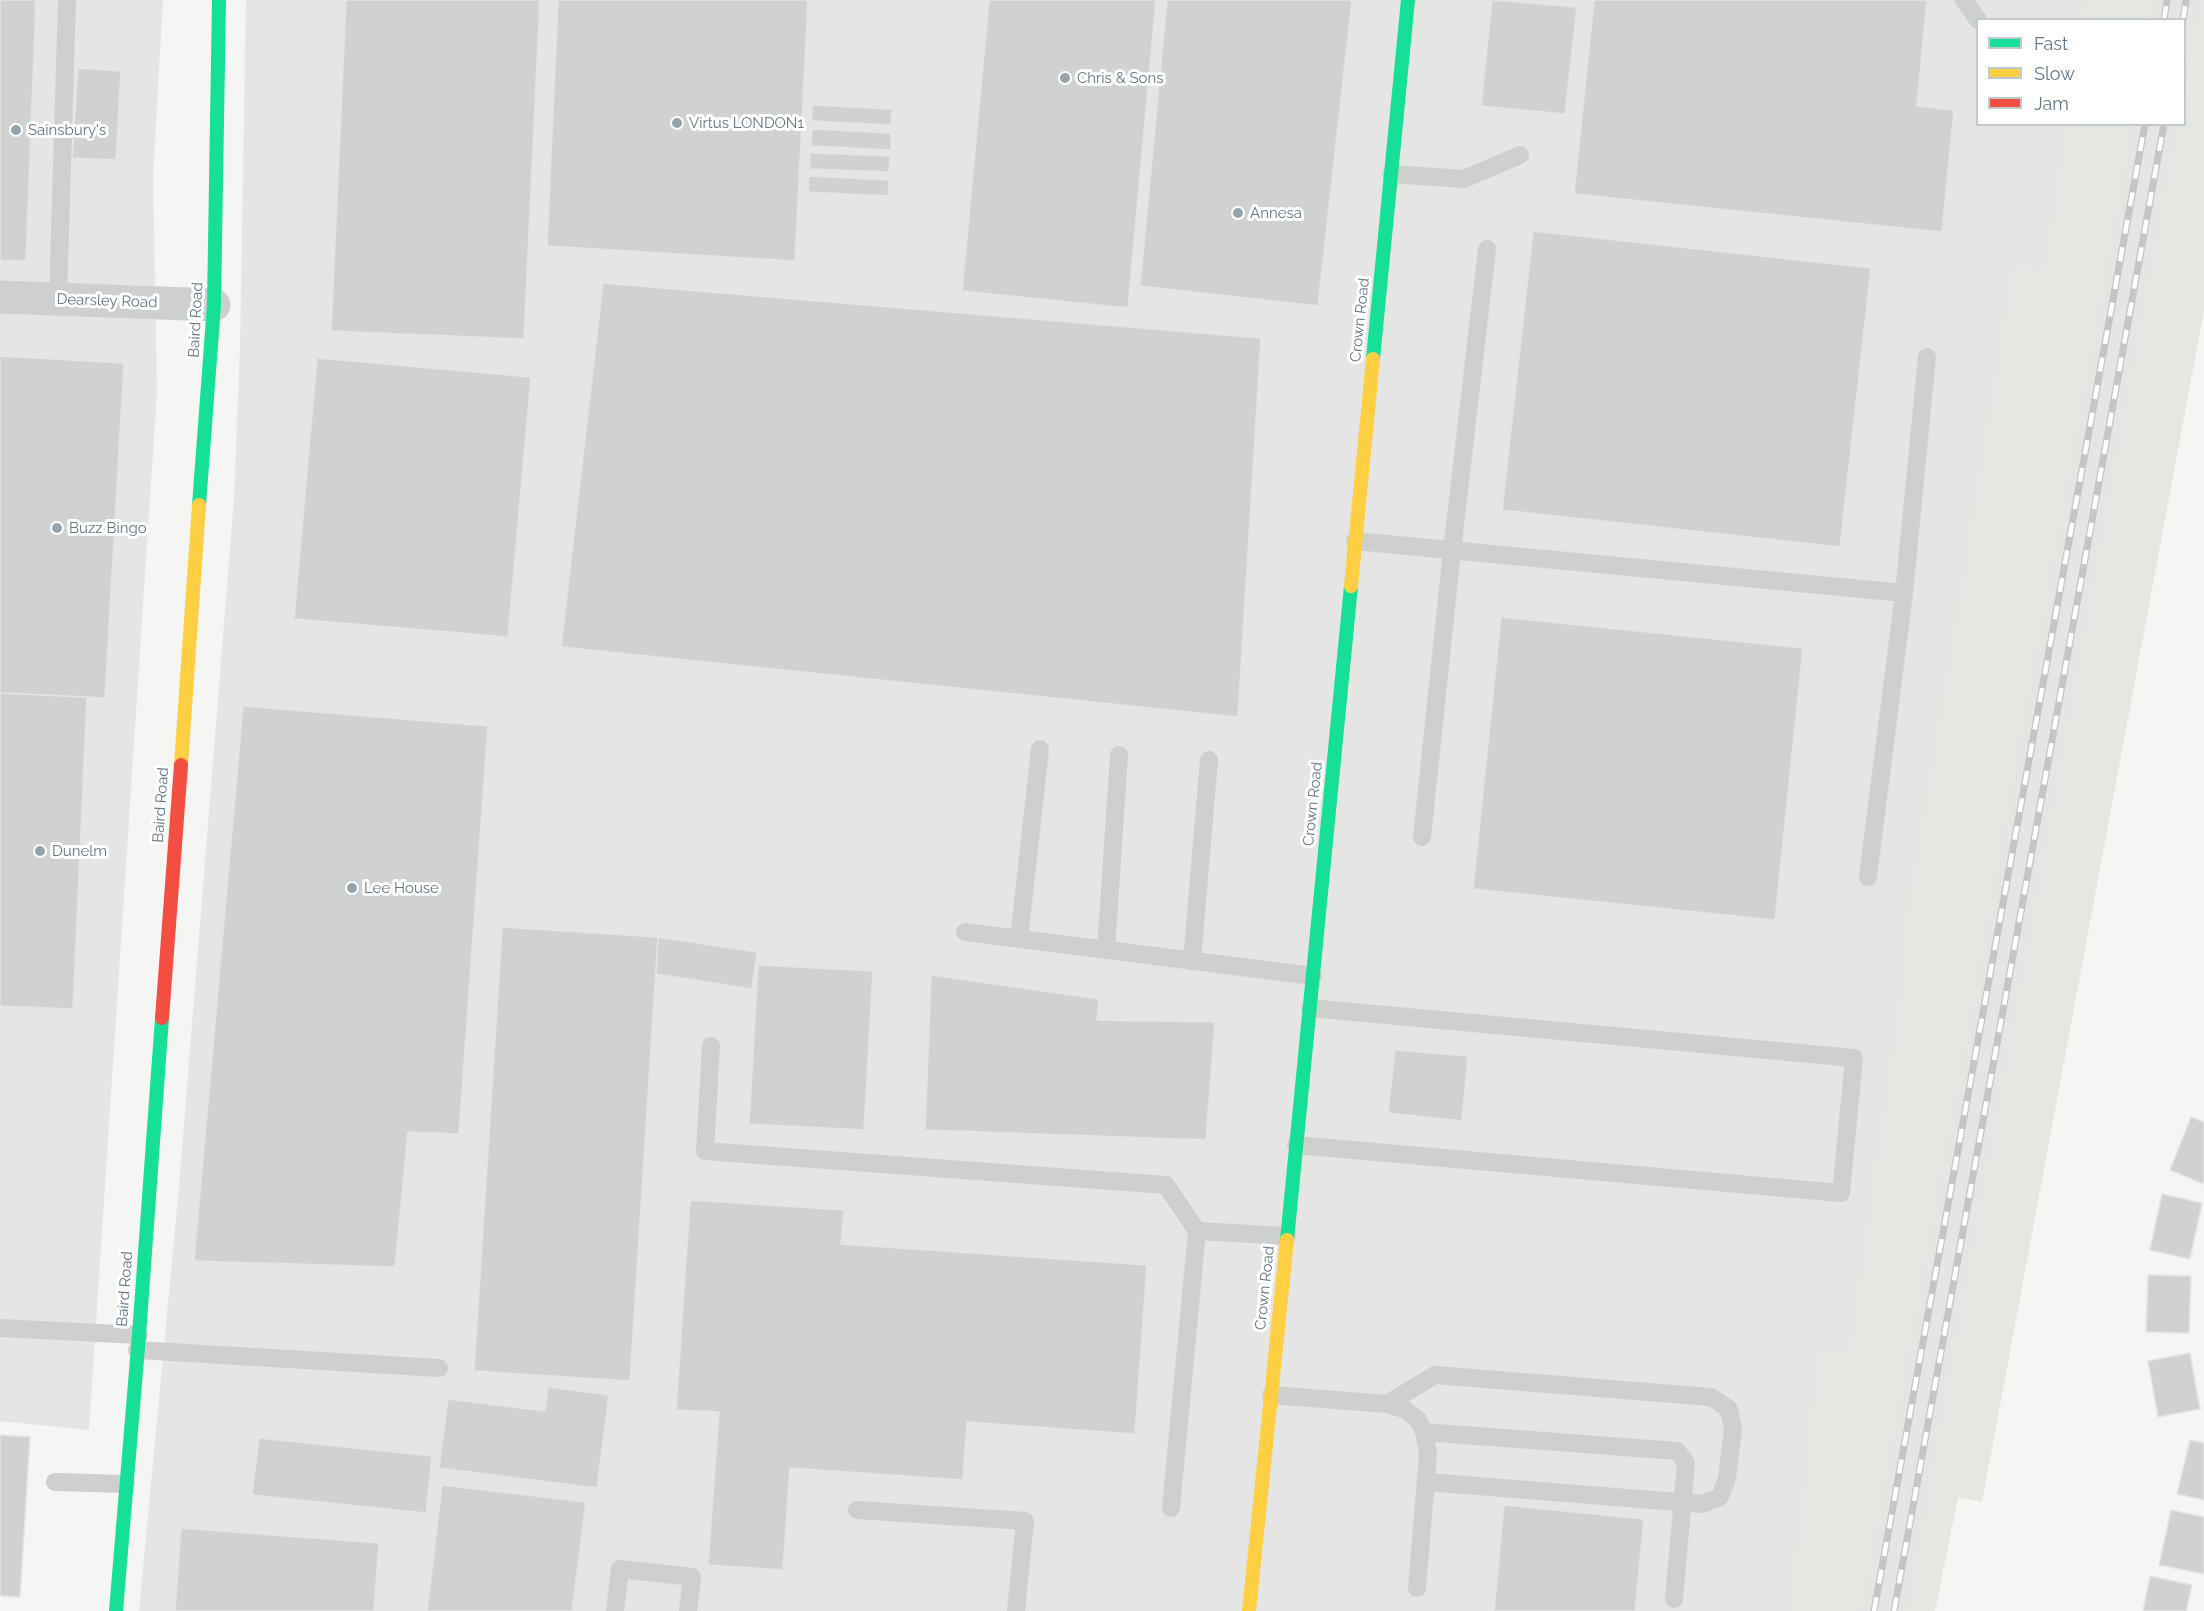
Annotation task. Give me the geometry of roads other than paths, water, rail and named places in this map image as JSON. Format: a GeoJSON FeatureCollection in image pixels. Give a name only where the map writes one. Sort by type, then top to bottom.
{"type":"FeatureCollection","features":[{"type":"Feature","properties":{"kind":"street","name":"Baird Road"},"geometry":{"type":"LineString","coordinates":[[116,1611],[138,1343],[214,305],[219,0]]}},
{"type":"Feature","properties":{"kind":"street","name":"Crown Road"},"geometry":{"type":"LineString","coordinates":[[1249,1611],[1408,0]]}},
{"type":"Feature","properties":{"kind":"street","name":"Dearsley Road"},"geometry":{"type":"LineString","coordinates":[[0,297],[214,305]]}},
{"type":"Feature","properties":{"kind":"lane"},"geometry":{"type":"LineString","coordinates":[[58,299],[67,0]]}},
{"type":"Feature","properties":{"kind":"lane"},"geometry":{"type":"LineString","coordinates":[[1964,0],[1976,18]]}},
{"type":"Feature","properties":{"kind":"lane"},"geometry":{"type":"LineString","coordinates":[[1391,174],[1464,179],[1520,155]]}},
{"type":"Feature","properties":{"kind":"lane"},"geometry":{"type":"LineString","coordinates":[[1422,837],[1452,551],[1488,249]]}},
{"type":"Feature","properties":{"kind":"lane"},"geometry":{"type":"LineString","coordinates":[[1868,877],[1904,593],[1928,357]]}},
{"type":"Feature","properties":{"kind":"lane"},"geometry":{"type":"LineString","coordinates":[[1355,541],[1904,593]]}},
{"type":"Feature","properties":{"kind":"lane"},"geometry":{"type":"LineString","coordinates":[[1019,939],[1040,749]]}},
{"type":"Feature","properties":{"kind":"lane"},"geometry":{"type":"LineString","coordinates":[[1106,950],[1119,755]]}},
{"type":"Feature","properties":{"kind":"lane"},"geometry":{"type":"LineString","coordinates":[[1192,961],[1209,760]]}},
{"type":"Feature","properties":{"kind":"lane"},"geometry":{"type":"LineString","coordinates":[[965,932],[1313,976]]}},
{"type":"Feature","properties":{"kind":"lane"},"geometry":{"type":"LineString","coordinates":[[1296,1145],[1841,1193],[1854,1058],[1310,1008]]}},
{"type":"Feature","properties":{"kind":"lane"},"geometry":{"type":"LineString","coordinates":[[711,1046],[705,1151],[1166,1185],[1197,1231],[1170,1508]]}},
{"type":"Feature","properties":{"kind":"lane"},"geometry":{"type":"LineString","coordinates":[[1197,1231],[1287,1236]]}},
{"type":"Feature","properties":{"kind":"lane"},"geometry":{"type":"LineString","coordinates":[[0,1328],[138,1343],[439,1368]]}},
{"type":"Feature","properties":{"kind":"lane"},"geometry":{"type":"LineString","coordinates":[[1387,1404],[1435,1375],[1711,1397],[1729,1408],[1733,1430],[1727,1478],[1720,1497],[1703,1504],[1426,1482]]}},
{"type":"Feature","properties":{"kind":"lane"},"geometry":{"type":"LineString","coordinates":[[1271,1395],[1387,1404],[1404,1409],[1418,1420],[1424,1432],[1428,1454],[1417,1588]]}},
{"type":"Feature","properties":{"kind":"lane"},"geometry":{"type":"LineString","coordinates":[[1424,1432],[1677,1451],[1686,1463],[1674,1599]]}},
{"type":"Feature","properties":{"kind":"lane"},"geometry":{"type":"LineString","coordinates":[[55,1482],[126,1484]]}},
{"type":"Feature","properties":{"kind":"lane"},"geometry":{"type":"LineString","coordinates":[[857,1510],[1025,1521],[1016,1611]]}},
{"type":"Feature","properties":{"kind":"lane"},"geometry":{"type":"LineString","coordinates":[[615,1611],[620,1569],[692,1577],[688,1611]]}},
{"type":"Feature","properties":{"kind":"railway"},"geometry":{"type":"LineString","coordinates":[[2164,18],[2167,0]]}},
{"type":"Feature","properties":{"kind":"railway"},"geometry":{"type":"LineString","coordinates":[[2183,18],[2186,0]]}},
{"type":"Feature","properties":{"kind":"railway"},"geometry":{"type":"LineString","coordinates":[[1874,1611],[2145,126]]}},
{"type":"Feature","properties":{"kind":"railway"},"geometry":{"type":"LineString","coordinates":[[1894,1611],[2164,126]]}},
{"type":"Feature","properties":{"kind":"place","name":"Chris & Sons"},"geometry":{"type":"Point","coordinates":[1065,78]}},
{"type":"Feature","properties":{"kind":"place","name":"Virtus LONDON1"},"geometry":{"type":"Point","coordinates":[677,123]}},
{"type":"Feature","properties":{"kind":"place","name":"Sainsbury's"},"geometry":{"type":"Point","coordinates":[16,130]}},
{"type":"Feature","properties":{"kind":"place","name":"Annesa"},"geometry":{"type":"Point","coordinates":[1238,213]}},
{"type":"Feature","properties":{"kind":"place","name":"Buzz Bingo"},"geometry":{"type":"Point","coordinates":[57,528]}},
{"type":"Feature","properties":{"kind":"place","name":"Dunelm"},"geometry":{"type":"Point","coordinates":[40,851]}},
{"type":"Feature","properties":{"kind":"place","name":"Lee House"},"geometry":{"type":"Point","coordinates":[352,888]}}]}
